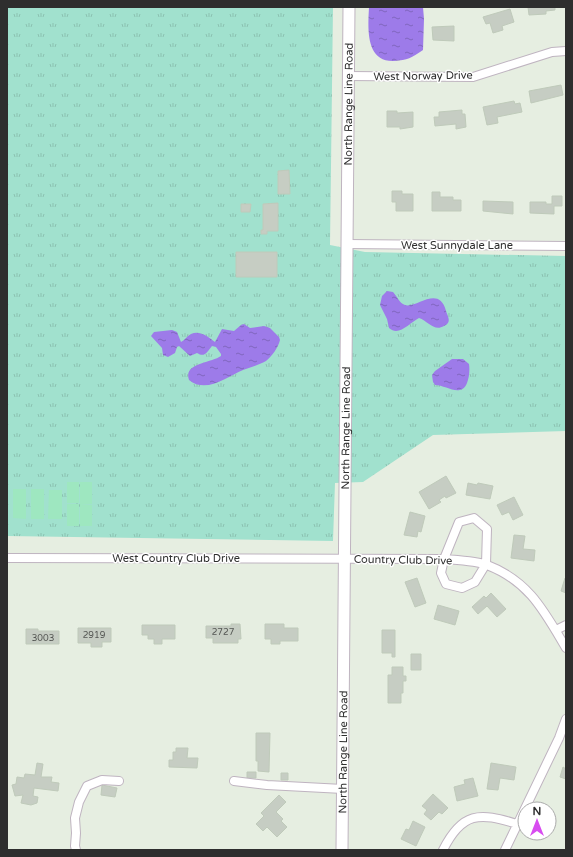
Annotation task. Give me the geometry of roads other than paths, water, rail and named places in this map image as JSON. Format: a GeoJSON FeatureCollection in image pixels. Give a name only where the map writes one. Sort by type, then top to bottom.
{"type":"FeatureCollection","features":[{"type":"Feature","properties":{"kind":"street","name":"North Range Line Road"},"geometry":{"type":"LineString","coordinates":[[342,850],[349,7]]}},
{"type":"Feature","properties":{"kind":"street","name":"West Norway Drive"},"geometry":{"type":"LineString","coordinates":[[348,76],[473,77],[552,52],[566,51]]}},
{"type":"Feature","properties":{"kind":"street","name":"West Sunnydale Lane"},"geometry":{"type":"LineString","coordinates":[[347,244],[566,246]]}},
{"type":"Feature","properties":{"kind":"street"},"geometry":{"type":"LineString","coordinates":[[474,518],[487,529],[486,564],[475,582],[462,588],[446,584],[441,573],[444,559],[459,522],[474,518]]}},
{"type":"Feature","properties":{"kind":"street","name":"West Country Club Drive"},"geometry":{"type":"LineString","coordinates":[[7,558],[345,559]]}},
{"type":"Feature","properties":{"kind":"street","name":"Country Club Drive"},"geometry":{"type":"LineString","coordinates":[[345,559],[444,559],[486,564],[508,576],[525,588],[542,608],[566,648]]}},
{"type":"Feature","properties":{"kind":"street"},"geometry":{"type":"LineString","coordinates":[[556,630],[566,625]]}},
{"type":"Feature","properties":{"kind":"street"},"geometry":{"type":"LineString","coordinates":[[529,801],[562,740],[566,719]]}},
{"type":"Feature","properties":{"kind":"street"},"geometry":{"type":"LineString","coordinates":[[76,850],[75,818],[79,802],[86,786],[102,780],[119,781]]}},
{"type":"Feature","properties":{"kind":"street"},"geometry":{"type":"LineString","coordinates":[[234,781],[267,785],[343,789]]}},
{"type":"Feature","properties":{"kind":"street"},"geometry":{"type":"LineString","coordinates":[[443,850],[448,840],[462,823],[475,817],[486,816],[517,824],[505,850]]}},
{"type":"Feature","properties":{"kind":"water"},"geometry":{"type":"Polygon","coordinates":[[[369,7],[423,7],[423,50],[409,58],[399,61],[385,60],[378,56],[373,50],[370,42],[368,24],[369,7]]]}},
{"type":"Feature","properties":{"kind":"water"},"geometry":{"type":"Polygon","coordinates":[[[387,291],[393,292],[405,305],[415,304],[427,299],[438,299],[443,303],[449,319],[448,323],[440,328],[437,328],[419,318],[400,330],[396,331],[389,328],[387,319],[380,305],[382,296],[387,291]]]}},
{"type":"Feature","properties":{"kind":"water"},"geometry":{"type":"Polygon","coordinates":[[[244,324],[250,328],[264,326],[270,328],[280,340],[276,349],[266,361],[209,385],[196,384],[189,380],[188,374],[190,370],[199,364],[221,356],[216,347],[212,346],[204,355],[197,353],[190,356],[179,346],[177,347],[175,353],[168,357],[163,355],[162,348],[151,336],[154,332],[172,330],[177,332],[181,342],[191,334],[198,333],[215,342],[222,329],[234,331],[244,324]]]}},
{"type":"Feature","properties":{"kind":"water"},"geometry":{"type":"Polygon","coordinates":[[[452,359],[463,359],[469,364],[468,381],[461,390],[453,390],[435,385],[433,382],[432,375],[435,371],[452,359]]]}}]}
